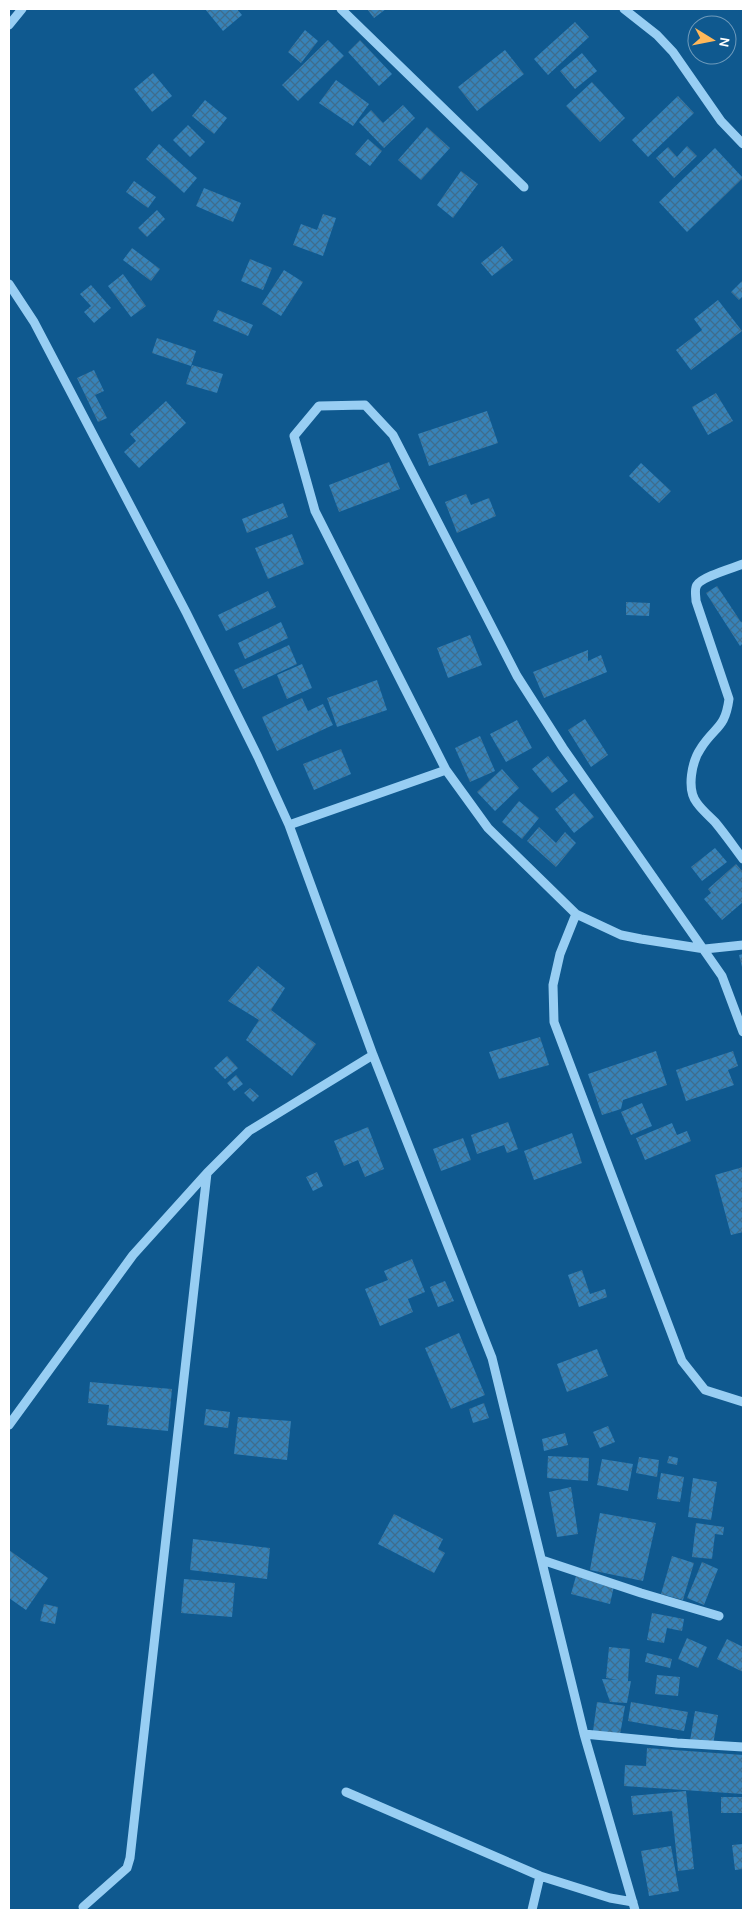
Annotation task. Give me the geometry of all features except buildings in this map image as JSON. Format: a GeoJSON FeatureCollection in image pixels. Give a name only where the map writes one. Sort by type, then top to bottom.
{"type":"FeatureCollection","features":[{"type":"Feature","properties":{"kind":"street"},"geometry":{"type":"LineString","coordinates":[[9,25],[22,9]]}},
{"type":"Feature","properties":{"kind":"street"},"geometry":{"type":"LineString","coordinates":[[341,9],[524,187]]}},
{"type":"Feature","properties":{"kind":"street"},"geometry":{"type":"LineString","coordinates":[[624,9],[657,35],[673,52],[721,121],[743,144]]}},
{"type":"Feature","properties":{"kind":"street"},"geometry":{"type":"LineString","coordinates":[[9,284],[34,322],[186,612],[258,756],[289,825],[373,1055],[492,1358],[584,1734],[634,1906]]}},
{"type":"Feature","properties":{"kind":"street"},"geometry":{"type":"LineString","coordinates":[[743,945],[705,949],[621,935],[576,914],[488,828],[446,770],[315,511],[294,436],[319,406],[365,405],[393,435],[517,676],[563,748],[705,949],[722,976],[743,1032]]}},
{"type":"Feature","properties":{"kind":"street"},"geometry":{"type":"LineString","coordinates":[[743,564],[698,582],[695,587],[696,601],[729,699],[723,723],[700,748],[694,766],[691,785],[695,801],[714,821],[743,859]]}},
{"type":"Feature","properties":{"kind":"street"},"geometry":{"type":"LineString","coordinates":[[289,825],[446,770]]}},
{"type":"Feature","properties":{"kind":"street"},"geometry":{"type":"LineString","coordinates":[[576,914],[560,954],[553,986],[554,1022],[682,1361],[705,1390],[743,1402]]}},
{"type":"Feature","properties":{"kind":"street"},"geometry":{"type":"LineString","coordinates":[[9,1425],[133,1255],[207,1173],[249,1131],[373,1055]]}},
{"type":"Feature","properties":{"kind":"street"},"geometry":{"type":"LineString","coordinates":[[83,1907],[127,1868],[130,1858],[207,1173]]}},
{"type":"Feature","properties":{"kind":"street"},"geometry":{"type":"LineString","coordinates":[[542,1560],[641,1593],[719,1616]]}},
{"type":"Feature","properties":{"kind":"street"},"geometry":{"type":"LineString","coordinates":[[584,1734],[677,1744],[743,1746]]}},
{"type":"Feature","properties":{"kind":"street"},"geometry":{"type":"LineString","coordinates":[[346,1792],[540,1876],[634,1906]]}},
{"type":"Feature","properties":{"kind":"street"},"geometry":{"type":"LineString","coordinates":[[532,1910],[540,1876]]}}]}
